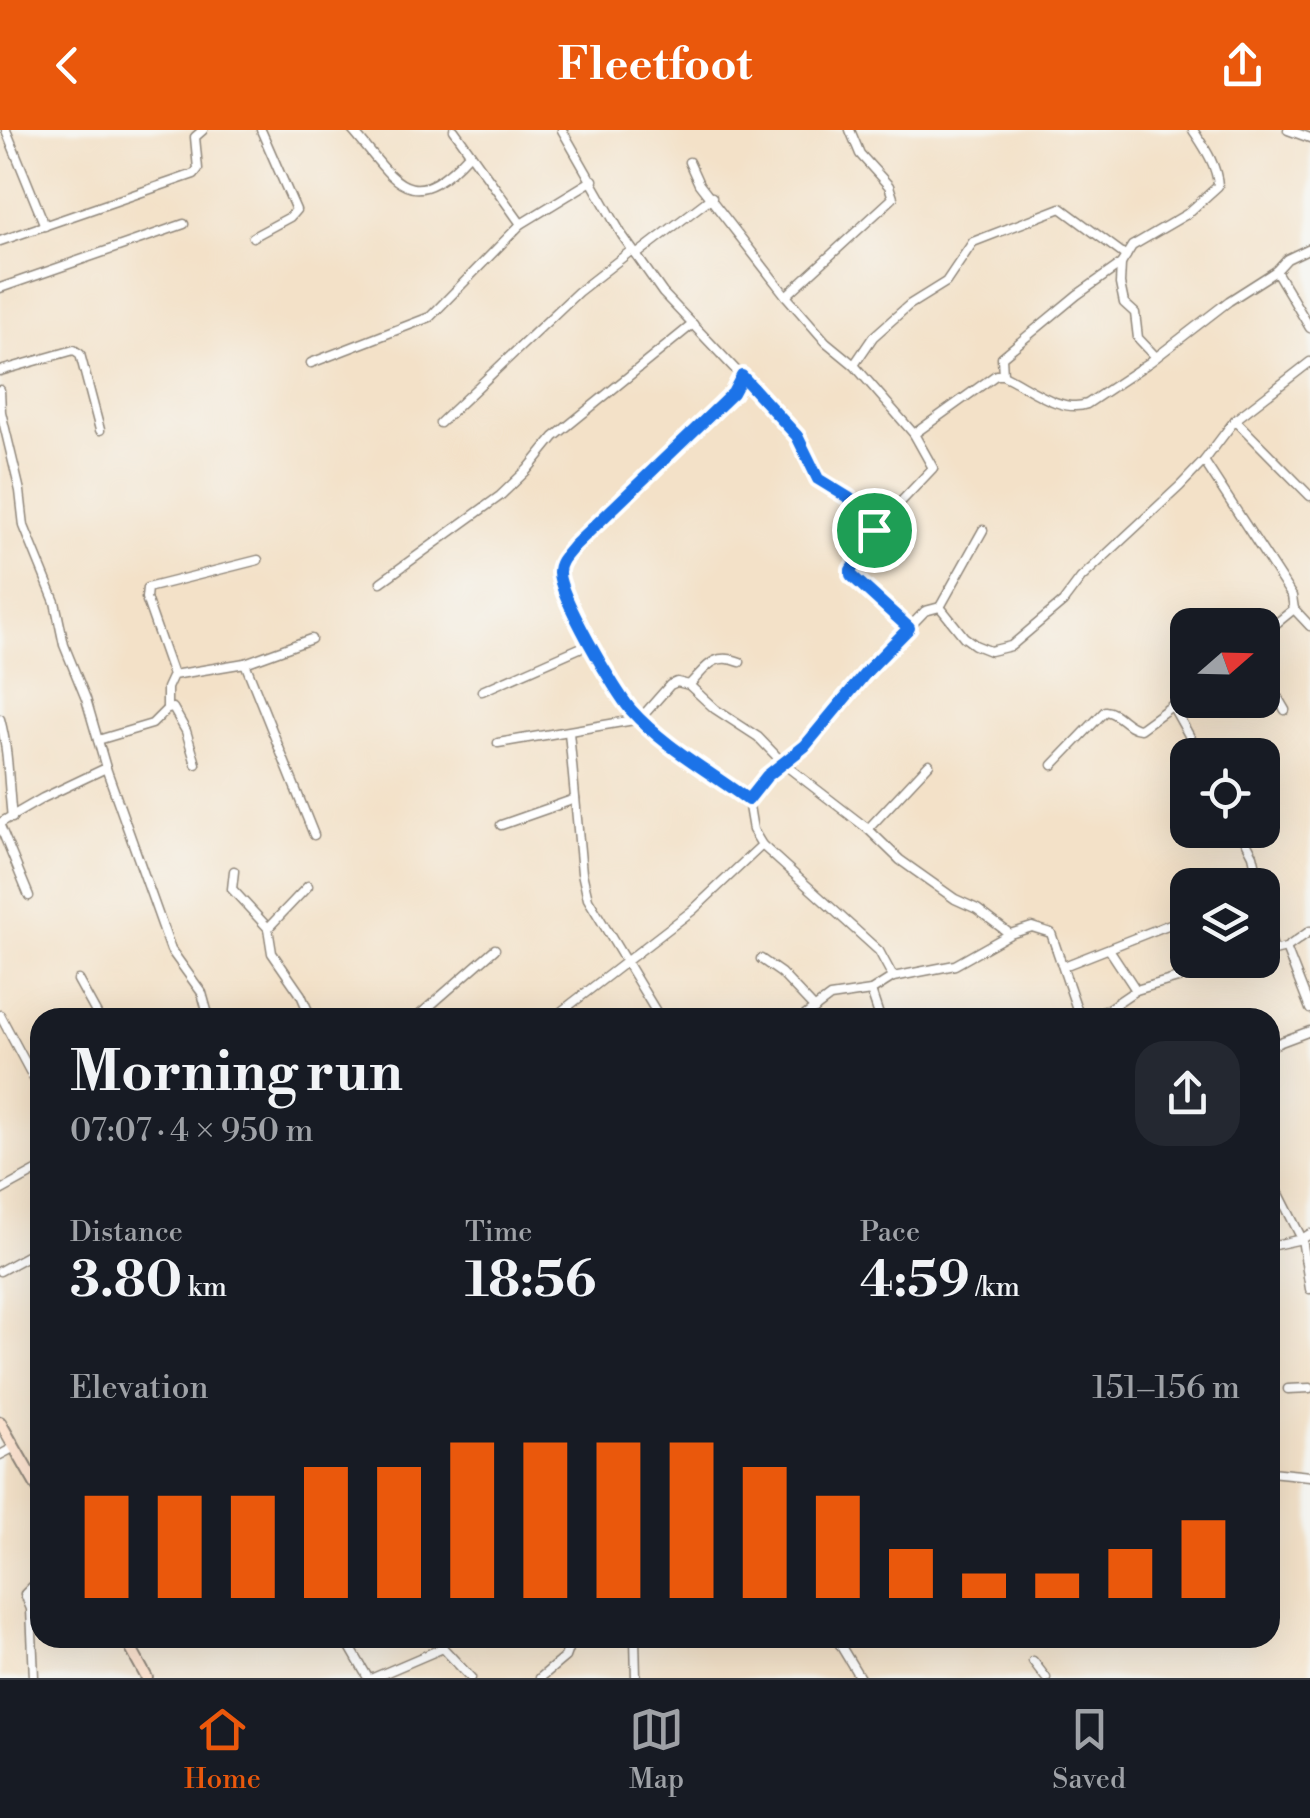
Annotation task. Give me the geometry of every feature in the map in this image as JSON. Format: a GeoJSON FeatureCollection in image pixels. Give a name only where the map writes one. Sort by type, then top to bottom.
{"type":"FeatureCollection","features":[{"type":"Feature","properties":{"kind":"street"},"geometry":{"type":"LineString","coordinates":[[6,130],[45,226]]}},
{"type":"Feature","properties":{"kind":"street"},"geometry":{"type":"LineString","coordinates":[[0,241],[194,174],[198,169],[195,138],[204,130]]}},
{"type":"Feature","properties":{"kind":"street"},"geometry":{"type":"LineString","coordinates":[[253,237],[290,218],[296,210],[261,130]]}},
{"type":"Feature","properties":{"kind":"street"},"geometry":{"type":"LineString","coordinates":[[352,130],[389,177],[404,188],[427,188],[455,170],[469,154]]}},
{"type":"Feature","properties":{"kind":"street"},"geometry":{"type":"LineString","coordinates":[[454,130],[521,224]]}},
{"type":"Feature","properties":{"kind":"street"},"geometry":{"type":"LineString","coordinates":[[562,130],[634,253],[663,293],[797,436],[818,479],[849,498],[874,530]]}},
{"type":"Feature","properties":{"kind":"street"},"geometry":{"type":"LineString","coordinates":[[786,296],[893,198],[889,186],[860,154],[850,130]]}},
{"type":"Feature","properties":{"kind":"street"},"geometry":{"type":"LineString","coordinates":[[1156,357],[1138,338],[1135,313],[1124,302],[1120,284],[1124,260],[1132,246],[1188,214],[1218,186],[1218,176],[1193,130]]}},
{"type":"Feature","properties":{"kind":"street"},"geometry":{"type":"LineString","coordinates":[[1288,130],[1310,138]]}},
{"type":"Feature","properties":{"kind":"street"},"geometry":{"type":"LineString","coordinates":[[689,162],[699,184],[786,296],[914,434],[932,468],[874,530],[851,575],[909,628]]}},
{"type":"Feature","properties":{"kind":"street"},"geometry":{"type":"LineString","coordinates":[[312,364],[430,318],[521,224],[593,180]]}},
{"type":"Feature","properties":{"kind":"street"},"geometry":{"type":"LineString","coordinates":[[440,422],[578,292],[712,196]]}},
{"type":"Feature","properties":{"kind":"street"},"geometry":{"type":"LineString","coordinates":[[854,365],[873,337],[908,306],[946,282],[968,248],[982,236],[1060,208],[1124,260]]}},
{"type":"Feature","properties":{"kind":"street"},"geometry":{"type":"LineString","coordinates":[[0,288],[184,224]]}},
{"type":"Feature","properties":{"kind":"street"},"geometry":{"type":"LineString","coordinates":[[914,434],[985,381],[1003,374],[1066,406],[1078,408],[1156,357],[1276,271],[1287,259],[1310,248]]}},
{"type":"Feature","properties":{"kind":"street"},"geometry":{"type":"LineString","coordinates":[[1003,374],[1002,357],[1124,260]]}},
{"type":"Feature","properties":{"kind":"street"},"geometry":{"type":"LineString","coordinates":[[1276,271],[1310,328]]}},
{"type":"Feature","properties":{"kind":"street"},"geometry":{"type":"LineString","coordinates":[[381,582],[500,496],[554,437],[693,324]]}},
{"type":"Feature","properties":{"kind":"street"},"geometry":{"type":"LineString","coordinates":[[0,372],[74,350],[80,354],[100,430]]}},
{"type":"Feature","properties":{"kind":"street"},"geometry":{"type":"LineString","coordinates":[[940,606],[975,645],[990,650],[1011,646],[1063,602],[1080,578],[1130,536],[1204,461],[1234,420],[1310,362]]}},
{"type":"Feature","properties":{"kind":"street"},"geometry":{"type":"LineString","coordinates":[[742,376],[733,393],[599,520],[560,563],[558,575],[591,644],[628,707],[668,744],[748,800],[753,830],[762,845],[879,951],[893,976]]}},
{"type":"Feature","properties":{"kind":"street"},"geometry":{"type":"LineString","coordinates":[[0,390],[0,412],[20,492],[24,526],[55,602],[62,640],[171,950],[202,993],[207,1008]]}},
{"type":"Feature","properties":{"kind":"street"},"geometry":{"type":"LineString","coordinates":[[1234,420],[1310,496]]}},
{"type":"Feature","properties":{"kind":"street"},"geometry":{"type":"LineString","coordinates":[[1204,461],[1292,596],[1294,609],[1310,626]]}},
{"type":"Feature","properties":{"kind":"street"},"geometry":{"type":"LineString","coordinates":[[748,800],[767,776],[805,746],[869,669],[925,611],[940,606],[984,530]]}},
{"type":"Feature","properties":{"kind":"street"},"geometry":{"type":"LineString","coordinates":[[167,710],[166,688],[173,675],[146,598],[147,588],[258,560]]}},
{"type":"Feature","properties":{"kind":"street"},"geometry":{"type":"LineString","coordinates":[[1280,620],[1294,609]]}},
{"type":"Feature","properties":{"kind":"street"},"geometry":{"type":"LineString","coordinates":[[173,675],[245,664],[310,639]]}},
{"type":"Feature","properties":{"kind":"street"},"geometry":{"type":"LineString","coordinates":[[482,691],[591,644]]}},
{"type":"Feature","properties":{"kind":"street"},"geometry":{"type":"LineString","coordinates":[[689,685],[717,658],[740,662]]}},
{"type":"Feature","properties":{"kind":"street"},"geometry":{"type":"LineString","coordinates":[[245,664],[314,835]]}},
{"type":"Feature","properties":{"kind":"street"},"geometry":{"type":"LineString","coordinates":[[498,743],[640,719],[670,685],[689,685],[715,709],[758,737],[785,765],[868,829],[900,860],[1010,934]]}},
{"type":"Feature","properties":{"kind":"street"},"geometry":{"type":"LineString","coordinates":[[1280,702],[1285,710]]}},
{"type":"Feature","properties":{"kind":"street"},"geometry":{"type":"LineString","coordinates":[[1053,765],[1106,711],[1140,729],[1170,706]]}},
{"type":"Feature","properties":{"kind":"street"},"geometry":{"type":"LineString","coordinates":[[98,740],[152,724],[167,710],[175,710],[186,730],[196,764]]}},
{"type":"Feature","properties":{"kind":"street"},"geometry":{"type":"LineString","coordinates":[[0,719],[10,761],[12,818]]}},
{"type":"Feature","properties":{"kind":"street"},"geometry":{"type":"LineString","coordinates":[[569,732],[582,873],[588,899],[654,1008]]}},
{"type":"Feature","properties":{"kind":"street"},"geometry":{"type":"LineString","coordinates":[[868,829],[929,764]]}},
{"type":"Feature","properties":{"kind":"street"},"geometry":{"type":"LineString","coordinates":[[29,896],[0,824],[106,768]]}},
{"type":"Feature","properties":{"kind":"street"},"geometry":{"type":"LineString","coordinates":[[501,825],[575,799]]}},
{"type":"Feature","properties":{"kind":"street"},"geometry":{"type":"LineString","coordinates":[[566,1008],[693,910],[762,845]]}},
{"type":"Feature","properties":{"kind":"street"},"geometry":{"type":"LineString","coordinates":[[234,872],[232,889],[268,928],[272,953],[307,1008]]}},
{"type":"Feature","properties":{"kind":"street"},"geometry":{"type":"LineString","coordinates":[[268,928],[308,886]]}},
{"type":"Feature","properties":{"kind":"street"},"geometry":{"type":"LineString","coordinates":[[1064,966],[1170,925]]}},
{"type":"Feature","properties":{"kind":"street"},"geometry":{"type":"LineString","coordinates":[[815,1008],[830,997],[871,991],[893,976],[955,965],[1010,934],[1032,927],[1051,933],[1078,1008]]}},
{"type":"Feature","properties":{"kind":"street"},"geometry":{"type":"LineString","coordinates":[[1280,949],[1310,931]]}},
{"type":"Feature","properties":{"kind":"street"},"geometry":{"type":"LineString","coordinates":[[427,1008],[495,948]]}},
{"type":"Feature","properties":{"kind":"street"},"geometry":{"type":"LineString","coordinates":[[1286,948],[1310,1009]]}},
{"type":"Feature","properties":{"kind":"street"},"geometry":{"type":"LineString","coordinates":[[1109,950],[1136,990]]}},
{"type":"Feature","properties":{"kind":"street"},"geometry":{"type":"LineString","coordinates":[[761,958],[813,1008]]}},
{"type":"Feature","properties":{"kind":"street"},"geometry":{"type":"LineString","coordinates":[[1116,1008],[1136,990],[1178,978]]}},
{"type":"Feature","properties":{"kind":"street"},"geometry":{"type":"LineString","coordinates":[[78,980],[93,1008]]}},
{"type":"Feature","properties":{"kind":"street"},"geometry":{"type":"LineString","coordinates":[[871,991],[877,1008]]}},
{"type":"Feature","properties":{"kind":"street"},"geometry":{"type":"LineString","coordinates":[[0,1015],[30,1071]]}},
{"type":"Feature","properties":{"kind":"street"},"geometry":{"type":"LineString","coordinates":[[1280,1042],[1310,1032]]}},
{"type":"Feature","properties":{"kind":"street"},"geometry":{"type":"LineString","coordinates":[[0,1191],[30,1174]]}},
{"type":"Feature","properties":{"kind":"street"},"geometry":{"type":"LineString","coordinates":[[1280,1193],[1306,1237],[1310,1289]]}},
{"type":"Feature","properties":{"kind":"street"},"geometry":{"type":"LineString","coordinates":[[1280,1244],[1306,1237]]}},
{"type":"Feature","properties":{"kind":"street"},"geometry":{"type":"LineString","coordinates":[[0,1271],[30,1254]]}},
{"type":"Feature","properties":{"kind":"street"},"geometry":{"type":"LineString","coordinates":[[1288,1389],[1310,1388]]}},
{"type":"Feature","properties":{"kind":"street"},"geometry":{"type":"LineString","coordinates":[[0,1422],[30,1472]]}},
{"type":"Feature","properties":{"kind":"street"},"geometry":{"type":"LineString","coordinates":[[0,1455],[15,1447]]}},
{"type":"Feature","properties":{"kind":"street"},"geometry":{"type":"LineString","coordinates":[[1280,1473],[1310,1476]]}},
{"type":"Feature","properties":{"kind":"street"},"geometry":{"type":"LineString","coordinates":[[33,1648],[34,1678]]}},
{"type":"Feature","properties":{"kind":"street"},"geometry":{"type":"LineString","coordinates":[[131,1648],[148,1678]]}},
{"type":"Feature","properties":{"kind":"street"},"geometry":{"type":"LineString","coordinates":[[351,1648],[370,1678],[432,1648]]}},
{"type":"Feature","properties":{"kind":"street"},"geometry":{"type":"LineString","coordinates":[[448,1648],[471,1678]]}},
{"type":"Feature","properties":{"kind":"street"},"geometry":{"type":"LineString","coordinates":[[540,1678],[566,1656],[569,1648]]}},
{"type":"Feature","properties":{"kind":"street"},"geometry":{"type":"LineString","coordinates":[[635,1648],[636,1678]]}},
{"type":"Feature","properties":{"kind":"street"},"geometry":{"type":"LineString","coordinates":[[845,1648],[860,1678]]}},
{"type":"Feature","properties":{"kind":"street"},"geometry":{"type":"LineString","coordinates":[[1034,1660],[1046,1678]]}},
{"type":"Feature","properties":{"kind":"route"},"geometry":{"type":"LineString","coordinates":[[742,376],[797,436],[818,479],[849,498],[874,530],[851,575],[909,628],[805,746],[767,776],[748,800],[668,744],[628,707],[591,644],[558,575],[560,563],[574,546],[733,393],[742,376]]}}]}
